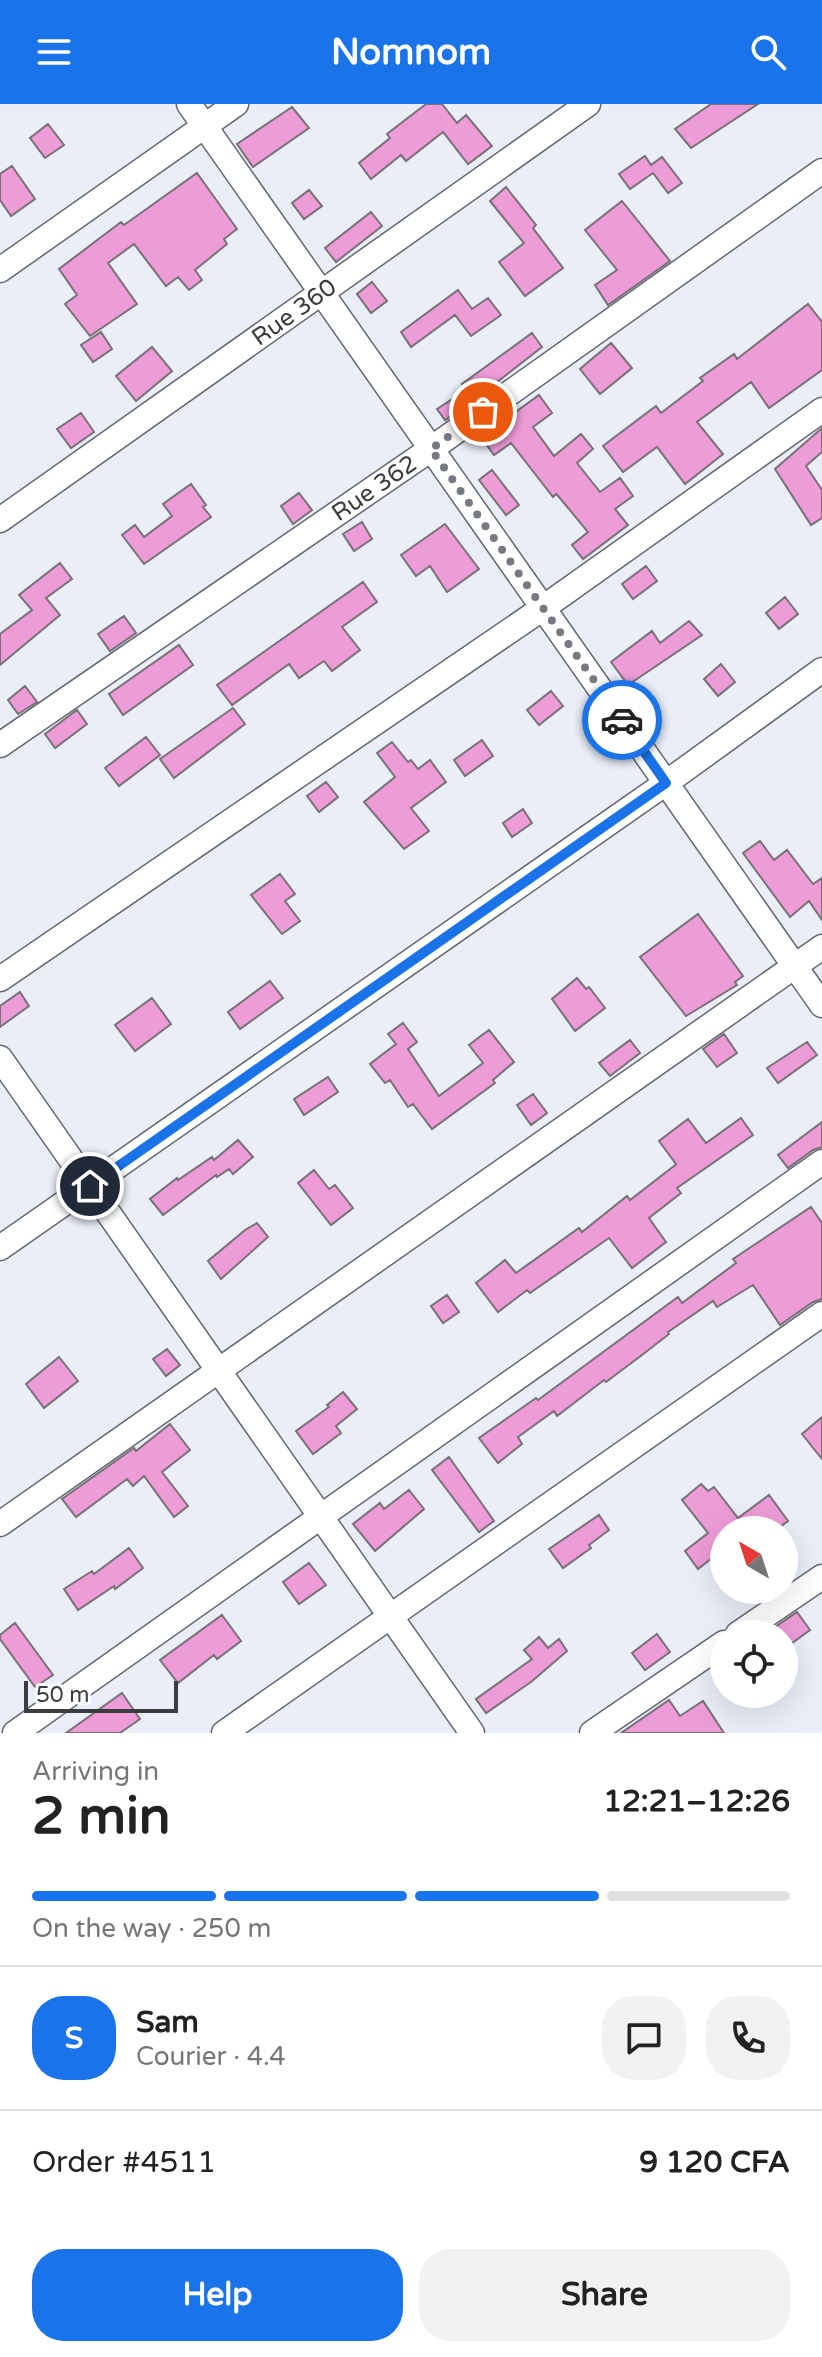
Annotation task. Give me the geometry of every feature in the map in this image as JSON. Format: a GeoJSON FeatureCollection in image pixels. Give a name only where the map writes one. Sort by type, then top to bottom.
{"type":"FeatureCollection","features":[{"type":"Feature","properties":{"kind":"street"},"geometry":{"type":"LineString","coordinates":[[189,104],[822,1005]]}},
{"type":"Feature","properties":{"kind":"street"},"geometry":{"type":"LineString","coordinates":[[0,270],[236,104]]}},
{"type":"Feature","properties":{"kind":"street","name":"Rue 360"},"geometry":{"type":"LineString","coordinates":[[0,520],[588,104]]}},
{"type":"Feature","properties":{"kind":"street","name":"Rue 362"},"geometry":{"type":"LineString","coordinates":[[0,745],[431,449],[822,171]]}},
{"type":"Feature","properties":{"kind":"street"},"geometry":{"type":"LineString","coordinates":[[0,979],[543,608],[822,410]]}},
{"type":"Feature","properties":{"kind":"street"},"geometry":{"type":"LineString","coordinates":[[0,1248],[666,783],[822,670]]}},
{"type":"Feature","properties":{"kind":"street"},"geometry":{"type":"LineString","coordinates":[[0,1524],[822,947]]}},
{"type":"Feature","properties":{"kind":"street"},"geometry":{"type":"LineString","coordinates":[[0,1058],[472,1733]]}},
{"type":"Feature","properties":{"kind":"street"},"geometry":{"type":"LineString","coordinates":[[15,1733],[822,1162]]}},
{"type":"Feature","properties":{"kind":"street"},"geometry":{"type":"LineString","coordinates":[[224,1733],[822,1314]]}},
{"type":"Feature","properties":{"kind":"street"},"geometry":{"type":"LineString","coordinates":[[759,1620],[822,1577]]}},
{"type":"Feature","properties":{"kind":"street"},"geometry":{"type":"LineString","coordinates":[[592,1733],[710,1653]]}},
{"type":"Feature","properties":{"kind":"building"},"geometry":{"type":"Polygon","coordinates":[[[426,104],[442,104],[457,123],[466,115],[492,146],[468,164],[443,132],[406,161],[401,155],[371,179],[359,163],[390,138],[387,134],[426,104]]]}},
{"type":"Feature","properties":{"kind":"building"},"geometry":{"type":"Polygon","coordinates":[[[711,104],[758,104],[691,148],[675,129],[711,104]]]}},
{"type":"Feature","properties":{"kind":"building"},"geometry":{"type":"Polygon","coordinates":[[[292,107],[309,128],[253,167],[237,144],[292,107]]]}},
{"type":"Feature","properties":{"kind":"building"},"geometry":{"type":"Polygon","coordinates":[[[48,124],[64,145],[45,158],[30,138],[48,124]]]}},
{"type":"Feature","properties":{"kind":"building"},"geometry":{"type":"Polygon","coordinates":[[[645,156],[651,165],[662,157],[682,183],[668,193],[653,173],[630,189],[619,174],[645,156]]]}},
{"type":"Feature","properties":{"kind":"building"},"geometry":{"type":"Polygon","coordinates":[[[12,166],[35,199],[11,216],[0,200],[0,174],[12,166]]]}},
{"type":"Feature","properties":{"kind":"building"},"geometry":{"type":"Polygon","coordinates":[[[197,173],[237,229],[224,239],[227,244],[195,270],[202,280],[189,290],[178,277],[166,286],[134,244],[108,263],[137,304],[90,336],[65,304],[77,295],[59,269],[121,222],[124,225],[197,173]]]}},
{"type":"Feature","properties":{"kind":"building"},"geometry":{"type":"Polygon","coordinates":[[[506,187],[536,225],[533,228],[563,268],[525,296],[499,262],[524,243],[490,201],[506,187]]]}},
{"type":"Feature","properties":{"kind":"building"},"geometry":{"type":"Polygon","coordinates":[[[309,190],[322,206],[304,219],[292,203],[309,190]]]}},
{"type":"Feature","properties":{"kind":"building"},"geometry":{"type":"Polygon","coordinates":[[[622,201],[670,261],[608,305],[595,285],[617,270],[585,230],[622,201]]]}},
{"type":"Feature","properties":{"kind":"building"},"geometry":{"type":"Polygon","coordinates":[[[371,212],[382,226],[336,262],[325,248],[371,212]]]}},
{"type":"Feature","properties":{"kind":"building"},"geometry":{"type":"Polygon","coordinates":[[[372,282],[387,301],[371,313],[357,294],[372,282]]]}},
{"type":"Feature","properties":{"kind":"building"},"geometry":{"type":"Polygon","coordinates":[[[458,290],[472,309],[488,298],[501,315],[471,336],[455,315],[411,347],[401,332],[458,290]]]}},
{"type":"Feature","properties":{"kind":"building"},"geometry":{"type":"Polygon","coordinates":[[[808,304],[822,322],[822,370],[769,408],[751,382],[697,422],[723,454],[685,484],[657,447],[623,472],[603,446],[656,406],[661,413],[703,381],[700,378],[734,354],[737,359],[808,304]]]}},
{"type":"Feature","properties":{"kind":"building"},"geometry":{"type":"Polygon","coordinates":[[[101,332],[112,349],[93,362],[81,345],[101,332]]]}},
{"type":"Feature","properties":{"kind":"building"},"geometry":{"type":"Polygon","coordinates":[[[532,333],[542,347],[474,400],[462,384],[532,333]]]}},
{"type":"Feature","properties":{"kind":"building"},"geometry":{"type":"Polygon","coordinates":[[[611,343],[632,368],[600,394],[580,369],[611,343]]]}},
{"type":"Feature","properties":{"kind":"building"},"geometry":{"type":"Polygon","coordinates":[[[152,347],[172,371],[136,401],[116,376],[152,347]]]}},
{"type":"Feature","properties":{"kind":"building"},"geometry":{"type":"Polygon","coordinates":[[[539,395],[552,413],[533,427],[554,456],[581,434],[593,449],[577,463],[600,492],[620,478],[633,496],[615,509],[628,525],[583,559],[572,545],[588,532],[559,497],[556,494],[553,497],[511,443],[494,455],[481,437],[539,395]]]}},
{"type":"Feature","properties":{"kind":"building"},"geometry":{"type":"Polygon","coordinates":[[[454,398],[461,409],[445,420],[437,409],[454,398]]]}},
{"type":"Feature","properties":{"kind":"building"},"geometry":{"type":"Polygon","coordinates":[[[81,413],[94,432],[71,448],[57,429],[81,413]]]}},
{"type":"Feature","properties":{"kind":"building"},"geometry":{"type":"Polygon","coordinates":[[[822,428],[822,452],[806,466],[822,490],[822,518],[811,525],[775,469],[822,428]]]}},
{"type":"Feature","properties":{"kind":"building"},"geometry":{"type":"Polygon","coordinates":[[[492,470],[519,505],[506,515],[479,480],[492,470]]]}},
{"type":"Feature","properties":{"kind":"building"},"geometry":{"type":"Polygon","coordinates":[[[191,484],[211,517],[144,564],[122,535],[135,525],[144,537],[172,516],[163,504],[191,484]]]}},
{"type":"Feature","properties":{"kind":"building"},"geometry":{"type":"Polygon","coordinates":[[[299,493],[312,510],[293,524],[281,506],[299,493]]]}},
{"type":"Feature","properties":{"kind":"building"},"geometry":{"type":"Polygon","coordinates":[[[362,522],[372,539],[354,551],[343,534],[362,522]]]}},
{"type":"Feature","properties":{"kind":"building"},"geometry":{"type":"Polygon","coordinates":[[[445,524],[479,569],[447,592],[430,566],[416,576],[401,555],[445,524]]]}},
{"type":"Feature","properties":{"kind":"building"},"geometry":{"type":"Polygon","coordinates":[[[60,563],[72,579],[46,598],[60,615],[0,665],[0,634],[32,610],[19,595],[60,563]]]}},
{"type":"Feature","properties":{"kind":"building"},"geometry":{"type":"Polygon","coordinates":[[[646,566],[657,581],[633,599],[622,584],[646,566]]]}},
{"type":"Feature","properties":{"kind":"building"},"geometry":{"type":"Polygon","coordinates":[[[363,582],[377,602],[342,627],[360,650],[332,671],[324,661],[299,678],[289,664],[232,705],[217,685],[363,582]]]}},
{"type":"Feature","properties":{"kind":"building"},"geometry":{"type":"Polygon","coordinates":[[[785,597],[798,614],[779,629],[766,613],[785,597]]]}},
{"type":"Feature","properties":{"kind":"building"},"geometry":{"type":"Polygon","coordinates":[[[124,616],[136,633],[110,651],[98,634],[124,616]]]}},
{"type":"Feature","properties":{"kind":"building"},"geometry":{"type":"Polygon","coordinates":[[[689,621],[702,635],[628,685],[611,662],[652,631],[660,643],[689,621]]]}},
{"type":"Feature","properties":{"kind":"building"},"geometry":{"type":"Polygon","coordinates":[[[179,645],[193,665],[123,715],[109,694],[179,645]]]}},
{"type":"Feature","properties":{"kind":"building"},"geometry":{"type":"Polygon","coordinates":[[[721,664],[735,682],[718,696],[704,679],[721,664]]]}},
{"type":"Feature","properties":{"kind":"building"},"geometry":{"type":"Polygon","coordinates":[[[25,686],[37,702],[18,714],[8,700],[25,686]]]}},
{"type":"Feature","properties":{"kind":"building"},"geometry":{"type":"Polygon","coordinates":[[[551,691],[563,706],[539,725],[527,710],[551,691]]]}},
{"type":"Feature","properties":{"kind":"building"},"geometry":{"type":"Polygon","coordinates":[[[233,708],[245,724],[174,778],[160,759],[233,708]]]}},
{"type":"Feature","properties":{"kind":"building"},"geometry":{"type":"Polygon","coordinates":[[[77,710],[87,724],[55,748],[45,734],[77,710]]]}},
{"type":"Feature","properties":{"kind":"building"},"geometry":{"type":"Polygon","coordinates":[[[146,737],[160,755],[119,786],[105,768],[146,737]]]}},
{"type":"Feature","properties":{"kind":"building"},"geometry":{"type":"Polygon","coordinates":[[[482,740],[493,756],[465,776],[454,760],[482,740]]]}},
{"type":"Feature","properties":{"kind":"building"},"geometry":{"type":"Polygon","coordinates":[[[392,742],[418,769],[430,760],[446,782],[411,808],[429,831],[404,849],[364,802],[395,777],[377,753],[392,742]]]}},
{"type":"Feature","properties":{"kind":"building"},"geometry":{"type":"Polygon","coordinates":[[[326,782],[338,797],[319,812],[307,796],[326,782]]]}},
{"type":"Feature","properties":{"kind":"building"},"geometry":{"type":"Polygon","coordinates":[[[523,809],[532,823],[512,837],[503,823],[523,809]]]}},
{"type":"Feature","properties":{"kind":"building"},"geometry":{"type":"Polygon","coordinates":[[[760,841],[774,860],[787,850],[813,884],[822,878],[822,920],[809,901],[790,917],[743,853],[760,841]]]}},
{"type":"Feature","properties":{"kind":"building"},"geometry":{"type":"Polygon","coordinates":[[[280,874],[295,894],[285,901],[300,921],[282,934],[251,895],[280,874]]]}},
{"type":"Feature","properties":{"kind":"building"},"geometry":{"type":"Polygon","coordinates":[[[698,914],[743,976],[735,982],[737,985],[686,1016],[640,957],[698,914]]]}},
{"type":"Feature","properties":{"kind":"building"},"geometry":{"type":"Polygon","coordinates":[[[577,978],[586,989],[589,987],[605,1008],[575,1031],[552,999],[577,978]]]}},
{"type":"Feature","properties":{"kind":"building"},"geometry":{"type":"Polygon","coordinates":[[[270,981],[283,998],[240,1029],[228,1012],[270,981]]]}},
{"type":"Feature","properties":{"kind":"building"},"geometry":{"type":"Polygon","coordinates":[[[20,992],[29,1006],[0,1027],[0,1006],[20,992]]]}},
{"type":"Feature","properties":{"kind":"building"},"geometry":{"type":"Polygon","coordinates":[[[152,998],[171,1024],[135,1051],[115,1025],[152,998]]]}},
{"type":"Feature","properties":{"kind":"building"},"geometry":{"type":"Polygon","coordinates":[[[403,1023],[417,1042],[408,1049],[439,1096],[483,1063],[469,1045],[489,1030],[514,1062],[493,1080],[495,1083],[432,1129],[413,1104],[408,1107],[390,1080],[385,1083],[370,1064],[396,1044],[388,1034],[403,1023]]]}},
{"type":"Feature","properties":{"kind":"building"},"geometry":{"type":"Polygon","coordinates":[[[724,1034],[737,1053],[717,1067],[703,1049],[724,1034]]]}},
{"type":"Feature","properties":{"kind":"building"},"geometry":{"type":"Polygon","coordinates":[[[630,1040],[640,1053],[610,1076],[599,1063],[630,1040]]]}},
{"type":"Feature","properties":{"kind":"building"},"geometry":{"type":"Polygon","coordinates":[[[807,1042],[817,1055],[778,1083],[767,1068],[807,1042]]]}},
{"type":"Feature","properties":{"kind":"building"},"geometry":{"type":"Polygon","coordinates":[[[328,1077],[338,1092],[304,1115],[294,1099],[328,1077]]]}},
{"type":"Feature","properties":{"kind":"building"},"geometry":{"type":"Polygon","coordinates":[[[533,1094],[547,1113],[531,1125],[517,1105],[533,1094]]]}},
{"type":"Feature","properties":{"kind":"building"},"geometry":{"type":"Polygon","coordinates":[[[741,1118],[753,1135],[677,1188],[681,1193],[649,1218],[666,1242],[632,1268],[609,1238],[498,1312],[476,1283],[505,1260],[516,1273],[579,1228],[582,1232],[627,1196],[630,1200],[674,1166],[676,1164],[659,1141],[688,1119],[706,1143],[741,1118]]]}},
{"type":"Feature","properties":{"kind":"building"},"geometry":{"type":"Polygon","coordinates":[[[822,1122],[822,1147],[788,1168],[778,1155],[822,1122]]]}},
{"type":"Feature","properties":{"kind":"building"},"geometry":{"type":"Polygon","coordinates":[[[238,1140],[253,1157],[233,1174],[229,1169],[216,1175],[163,1215],[150,1199],[177,1178],[212,1157],[214,1160],[238,1140]]]}},
{"type":"Feature","properties":{"kind":"building"},"geometry":{"type":"Polygon","coordinates":[[[314,1170],[329,1189],[335,1185],[353,1208],[331,1225],[298,1183],[314,1170]]]}},
{"type":"Feature","properties":{"kind":"building"},"geometry":{"type":"Polygon","coordinates":[[[811,1207],[822,1223],[822,1299],[780,1325],[753,1285],[717,1307],[713,1301],[668,1332],[606,1382],[604,1380],[557,1416],[554,1411],[518,1437],[522,1444],[498,1463],[479,1438],[536,1398],[538,1400],[678,1297],[682,1303],[736,1263],[733,1259],[811,1207]]]}},
{"type":"Feature","properties":{"kind":"building"},"geometry":{"type":"Polygon","coordinates":[[[257,1223],[268,1237],[221,1279],[208,1261],[257,1223]]]}},
{"type":"Feature","properties":{"kind":"building"},"geometry":{"type":"Polygon","coordinates":[[[447,1295],[459,1312],[443,1323],[431,1306],[447,1295]]]}},
{"type":"Feature","properties":{"kind":"building"},"geometry":{"type":"Polygon","coordinates":[[[167,1349],[180,1365],[166,1376],[153,1359],[167,1349]]]}},
{"type":"Feature","properties":{"kind":"building"},"geometry":{"type":"Polygon","coordinates":[[[59,1357],[78,1381],[44,1408],[26,1384],[59,1357]]]}},
{"type":"Feature","properties":{"kind":"building"},"geometry":{"type":"Polygon","coordinates":[[[343,1392],[357,1409],[336,1426],[341,1433],[313,1454],[296,1431],[329,1407],[327,1405],[343,1392]]]}},
{"type":"Feature","properties":{"kind":"building"},"geometry":{"type":"Polygon","coordinates":[[[822,1417],[822,1459],[802,1434],[822,1417]]]}},
{"type":"Feature","properties":{"kind":"building"},"geometry":{"type":"Polygon","coordinates":[[[170,1424],[190,1450],[162,1472],[188,1506],[174,1517],[144,1476],[133,1486],[127,1479],[76,1517],[62,1499],[134,1448],[136,1451],[170,1424]]]}},
{"type":"Feature","properties":{"kind":"building"},"geometry":{"type":"Polygon","coordinates":[[[449,1457],[494,1521],[479,1532],[432,1470],[449,1457]]]}},
{"type":"Feature","properties":{"kind":"building"},"geometry":{"type":"Polygon","coordinates":[[[701,1484],[708,1491],[714,1487],[736,1516],[710,1516],[710,1560],[698,1569],[685,1551],[708,1533],[682,1500],[701,1484]]]}},
{"type":"Feature","properties":{"kind":"building"},"geometry":{"type":"Polygon","coordinates":[[[409,1490],[424,1509],[375,1551],[353,1524],[380,1503],[384,1509],[409,1490]]]}},
{"type":"Feature","properties":{"kind":"building"},"geometry":{"type":"Polygon","coordinates":[[[769,1495],[784,1516],[741,1516],[769,1495]]]}},
{"type":"Feature","properties":{"kind":"building"},"geometry":{"type":"Polygon","coordinates":[[[599,1515],[609,1530],[589,1545],[591,1548],[563,1568],[549,1549],[599,1515]]]}},
{"type":"Feature","properties":{"kind":"building"},"geometry":{"type":"Polygon","coordinates":[[[129,1548],[143,1568],[115,1589],[114,1586],[78,1610],[64,1589],[92,1571],[94,1574],[129,1548]]]}},
{"type":"Feature","properties":{"kind":"building"},"geometry":{"type":"Polygon","coordinates":[[[309,1563],[326,1585],[299,1604],[283,1582],[309,1563]]]}},
{"type":"Feature","properties":{"kind":"building"},"geometry":{"type":"Polygon","coordinates":[[[797,1612],[810,1630],[798,1639],[798,1620],[785,1620],[797,1612]]]}},
{"type":"Feature","properties":{"kind":"building"},"geometry":{"type":"Polygon","coordinates":[[[222,1615],[241,1641],[217,1659],[214,1655],[178,1683],[160,1660],[222,1615]]]}},
{"type":"Feature","properties":{"kind":"building"},"geometry":{"type":"Polygon","coordinates":[[[15,1623],[53,1675],[35,1687],[0,1639],[0,1635],[15,1623]]]}},
{"type":"Feature","properties":{"kind":"building"},"geometry":{"type":"Polygon","coordinates":[[[657,1634],[670,1652],[645,1670],[632,1653],[657,1634]]]}},
{"type":"Feature","properties":{"kind":"building"},"geometry":{"type":"Polygon","coordinates":[[[539,1637],[548,1648],[559,1639],[567,1651],[531,1682],[486,1713],[476,1699],[532,1659],[524,1650],[539,1637]]]}},
{"type":"Feature","properties":{"kind":"building"},"geometry":{"type":"Polygon","coordinates":[[[122,1693],[140,1719],[120,1733],[66,1733],[122,1693]]]}},
{"type":"Feature","properties":{"kind":"building"},"geometry":{"type":"Polygon","coordinates":[[[669,1700],[680,1716],[703,1701],[724,1733],[621,1733],[669,1700]]]}},
{"type":"Feature","properties":{"kind":"way so far"},"geometry":{"type":"LineString","coordinates":[[483,412],[431,449],[622,720]]}},
{"type":"Feature","properties":{"kind":"route"},"geometry":{"type":"LineString","coordinates":[[90,1186],[666,783],[622,720]]}}]}
